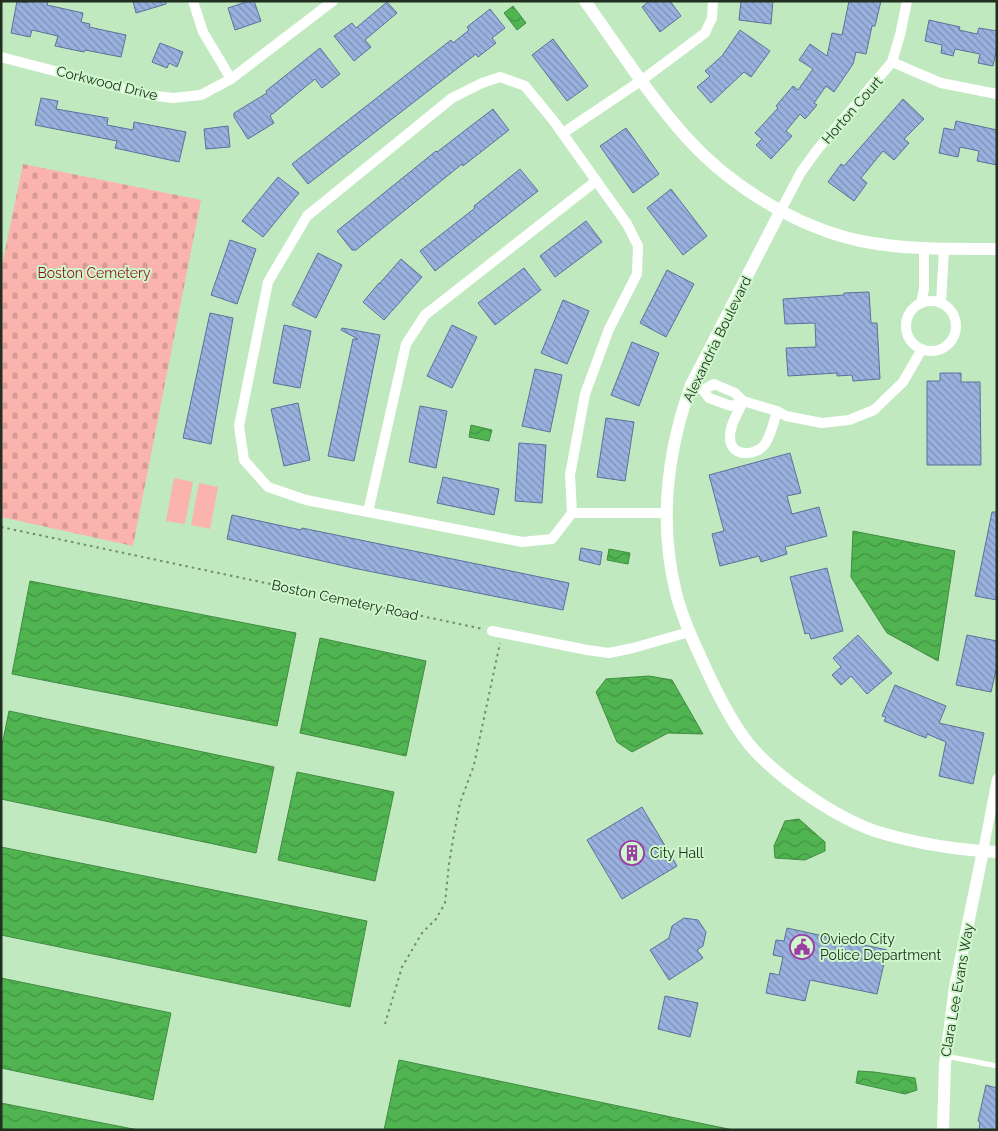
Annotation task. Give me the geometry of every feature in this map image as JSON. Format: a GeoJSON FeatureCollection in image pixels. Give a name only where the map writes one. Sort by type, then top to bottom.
{"type":"FeatureCollection","features":[{"type":"Feature","properties":{"kind":"street"},"geometry":{"type":"LineString","coordinates":[[193,1],[203,32],[231,79]]}},
{"type":"Feature","properties":{"kind":"street","name":"Corkwood Drive"},"geometry":{"type":"LineString","coordinates":[[1,57],[148,95],[172,98],[201,95],[231,79],[334,1]]}},
{"type":"Feature","properties":{"kind":"street"},"geometry":{"type":"LineString","coordinates":[[585,1],[642,80],[688,139],[736,182],[780,212],[815,228],[858,241],[924,249],[997,248]]}},
{"type":"Feature","properties":{"kind":"street"},"geometry":{"type":"LineString","coordinates":[[562,133],[642,80],[705,33],[712,18],[713,1]]}},
{"type":"Feature","properties":{"kind":"street","name":"Horton Court"},"geometry":{"type":"LineString","coordinates":[[780,212],[801,172],[817,150],[892,62],[907,1]]}},
{"type":"Feature","properties":{"kind":"street"},"geometry":{"type":"LineString","coordinates":[[892,62],[941,83],[997,94]]}},
{"type":"Feature","properties":{"kind":"street"},"geometry":{"type":"LineString","coordinates":[[500,77],[525,86],[562,133],[596,181],[627,224],[638,246],[637,274],[610,329],[586,394],[570,474],[572,514],[552,539],[522,542],[306,500],[268,487],[244,460],[239,426],[268,282],[307,216],[452,98],[500,77]]}},
{"type":"Feature","properties":{"kind":"street"},"geometry":{"type":"LineString","coordinates":[[368,512],[406,344],[425,315],[596,181]]}},
{"type":"Feature","properties":{"kind":"street","name":"Alexandria Boulevard"},"geometry":{"type":"LineString","coordinates":[[780,212],[697,388],[682,411],[673,449],[666,513],[669,554],[676,594],[689,632],[715,690],[754,751],[800,789],[842,816],[877,831],[931,844],[997,852]]}},
{"type":"Feature","properties":{"kind":"street"},"geometry":{"type":"LineString","coordinates":[[921,303],[924,289],[924,249]]}},
{"type":"Feature","properties":{"kind":"street"},"geometry":{"type":"LineString","coordinates":[[940,302],[944,249]]}},
{"type":"Feature","properties":{"kind":"street"},"geometry":{"type":"LineString","coordinates":[[940,302],[949,308],[954,316],[956,326],[954,335],[949,343],[941,349],[922,349],[913,343],[908,335],[906,326],[908,316],[913,308],[921,303],[940,302]]}},
{"type":"Feature","properties":{"kind":"street"},"geometry":{"type":"LineString","coordinates":[[697,388],[714,384],[735,393],[743,401],[777,411],[786,416],[822,423],[849,420],[874,410],[903,382],[922,349]]}},
{"type":"Feature","properties":{"kind":"street"},"geometry":{"type":"LineString","coordinates":[[697,388],[709,398],[731,406],[743,401]]}},
{"type":"Feature","properties":{"kind":"street"},"geometry":{"type":"LineString","coordinates":[[743,401],[731,428],[730,439],[734,449],[740,452],[753,453],[764,446],[777,411]]}},
{"type":"Feature","properties":{"kind":"street"},"geometry":{"type":"LineString","coordinates":[[572,514],[666,513]]}},
{"type":"Feature","properties":{"kind":"street"},"geometry":{"type":"LineString","coordinates":[[497,632],[586,650],[609,652],[633,648],[689,632]]}},
{"type":"Feature","properties":{"kind":"street"},"geometry":{"type":"LineString","coordinates":[[983,851],[997,778]]}},
{"type":"Feature","properties":{"kind":"street","name":"Clara Lee Evans Way"},"geometry":{"type":"LineString","coordinates":[[943,1130],[946,1056],[955,986],[983,851]]}},
{"type":"Feature","properties":{"kind":"lane"},"geometry":{"type":"LineString","coordinates":[[946,1056],[997,1066]]}},
{"type":"Feature","properties":{"kind":"path","name":"Boston Cemetery Road"},"geometry":{"type":"LineString","coordinates":[[1,527],[497,632]]}},
{"type":"Feature","properties":{"kind":"path"},"geometry":{"type":"LineString","coordinates":[[385,1024],[402,966],[422,932],[436,919],[445,902],[448,864],[460,803],[474,765],[497,632]]}},
{"type":"Feature","properties":{"kind":"green space","name":"Boston Cemetery"},"geometry":{"type":"Polygon","coordinates":[[[23,164],[201,200],[133,546],[1,517],[1,270],[23,164]]]}},
{"type":"Feature","properties":{"kind":"green space"},"geometry":{"type":"Polygon","coordinates":[[[174,478],[193,482],[185,524],[166,521],[174,478]]]}},
{"type":"Feature","properties":{"kind":"green space"},"geometry":{"type":"Polygon","coordinates":[[[199,483],[218,487],[210,529],[191,525],[199,483]]]}},
{"type":"Feature","properties":{"kind":"water"},"geometry":{"type":"Polygon","coordinates":[[[513,6],[526,23],[517,30],[504,13],[513,6]]]}},
{"type":"Feature","properties":{"kind":"water"},"geometry":{"type":"Polygon","coordinates":[[[471,425],[492,430],[489,441],[469,437],[471,425]]]}},
{"type":"Feature","properties":{"kind":"water"},"geometry":{"type":"Polygon","coordinates":[[[853,531],[955,551],[938,661],[887,633],[851,577],[853,531]]]}},
{"type":"Feature","properties":{"kind":"water"},"geometry":{"type":"Polygon","coordinates":[[[609,549],[630,553],[628,564],[607,560],[609,549]]]}},
{"type":"Feature","properties":{"kind":"water"},"geometry":{"type":"Polygon","coordinates":[[[30,581],[296,633],[277,726],[12,674],[30,581]]]}},
{"type":"Feature","properties":{"kind":"water"},"geometry":{"type":"Polygon","coordinates":[[[320,638],[426,661],[406,756],[300,733],[320,638]]]}},
{"type":"Feature","properties":{"kind":"water"},"geometry":{"type":"Polygon","coordinates":[[[649,676],[672,680],[703,734],[668,733],[632,752],[617,742],[596,692],[606,679],[649,676]]]}},
{"type":"Feature","properties":{"kind":"water"},"geometry":{"type":"Polygon","coordinates":[[[9,711],[274,767],[256,853],[1,799],[1,750],[9,711]]]}},
{"type":"Feature","properties":{"kind":"water"},"geometry":{"type":"Polygon","coordinates":[[[297,772],[394,792],[375,881],[278,860],[297,772]]]}},
{"type":"Feature","properties":{"kind":"water"},"geometry":{"type":"Polygon","coordinates":[[[799,819],[825,842],[825,851],[805,860],[775,858],[774,846],[785,821],[799,819]]]}},
{"type":"Feature","properties":{"kind":"water"},"geometry":{"type":"Polygon","coordinates":[[[1,847],[367,921],[350,1007],[1,935],[1,847]]]}},
{"type":"Feature","properties":{"kind":"water"},"geometry":{"type":"Polygon","coordinates":[[[1,978],[171,1013],[153,1100],[1,1068],[1,978]]]}},
{"type":"Feature","properties":{"kind":"water"},"geometry":{"type":"Polygon","coordinates":[[[399,1060],[733,1130],[384,1130],[399,1060]]]}},
{"type":"Feature","properties":{"kind":"water"},"geometry":{"type":"Polygon","coordinates":[[[858,1071],[915,1078],[917,1090],[905,1094],[856,1083],[858,1071]]]}},
{"type":"Feature","properties":{"kind":"water"},"geometry":{"type":"Polygon","coordinates":[[[1,1103],[138,1130],[1,1130],[1,1103]]]}},
{"type":"Feature","properties":{"kind":"building"},"geometry":{"type":"Polygon","coordinates":[[[17,1],[27,3],[27,1],[48,1],[47,5],[83,13],[81,22],[90,24],[89,27],[126,35],[121,57],[55,46],[58,36],[32,30],[30,37],[11,33],[17,1]]]}},
{"type":"Feature","properties":{"kind":"building"},"geometry":{"type":"Polygon","coordinates":[[[133,1],[166,1],[166,4],[136,13],[133,1]]]}},
{"type":"Feature","properties":{"kind":"building"},"geometry":{"type":"Polygon","coordinates":[[[254,1],[261,21],[235,30],[228,8],[254,1]]]}},
{"type":"Feature","properties":{"kind":"building"},"geometry":{"type":"Polygon","coordinates":[[[649,1],[670,1],[681,16],[660,32],[642,7],[649,1]]]}},
{"type":"Feature","properties":{"kind":"building"},"geometry":{"type":"Polygon","coordinates":[[[741,1],[773,1],[771,24],[739,20],[741,1]]]}},
{"type":"Feature","properties":{"kind":"building"},"geometry":{"type":"Polygon","coordinates":[[[849,1],[881,1],[875,26],[872,26],[866,54],[856,52],[853,64],[834,92],[826,86],[814,103],[817,105],[805,119],[800,114],[786,131],[792,136],[771,159],[756,145],[762,139],[755,133],[778,108],[776,106],[793,86],[798,90],[813,69],[799,60],[810,44],[827,56],[832,33],[842,35],[849,1]]]}},
{"type":"Feature","properties":{"kind":"building"},"geometry":{"type":"Polygon","coordinates":[[[387,2],[397,13],[365,40],[371,47],[354,61],[334,36],[352,23],[356,28],[387,2]]]}},
{"type":"Feature","properties":{"kind":"building"},"geometry":{"type":"Polygon","coordinates":[[[490,9],[505,28],[492,38],[496,43],[478,57],[476,54],[308,184],[292,164],[451,40],[453,43],[469,30],[467,27],[490,9]]]}},
{"type":"Feature","properties":{"kind":"building"},"geometry":{"type":"Polygon","coordinates":[[[929,20],[960,27],[959,30],[977,34],[979,28],[997,31],[997,47],[993,66],[978,63],[980,54],[955,49],[953,56],[941,53],[942,45],[925,41],[929,20]]]}},
{"type":"Feature","properties":{"kind":"building"},"geometry":{"type":"Polygon","coordinates":[[[740,30],[770,51],[751,77],[744,72],[711,103],[697,87],[710,76],[705,71],[722,56],[740,30]]]}},
{"type":"Feature","properties":{"kind":"building"},"geometry":{"type":"Polygon","coordinates":[[[553,39],[588,86],[567,101],[532,55],[553,39]]]}},
{"type":"Feature","properties":{"kind":"building"},"geometry":{"type":"Polygon","coordinates":[[[160,43],[183,52],[177,67],[169,63],[167,68],[152,62],[160,43]]]}},
{"type":"Feature","properties":{"kind":"building"},"geometry":{"type":"Polygon","coordinates":[[[320,48],[340,74],[322,88],[315,79],[270,116],[274,123],[248,139],[234,117],[234,113],[267,93],[266,91],[320,48]]]}},
{"type":"Feature","properties":{"kind":"building"},"geometry":{"type":"Polygon","coordinates":[[[41,98],[58,101],[56,109],[108,118],[107,125],[133,130],[134,122],[186,132],[179,162],[115,148],[117,141],[35,125],[41,98]]]}},
{"type":"Feature","properties":{"kind":"building"},"geometry":{"type":"Polygon","coordinates":[[[903,99],[924,119],[904,139],[909,143],[894,160],[883,151],[861,178],[867,183],[854,201],[828,182],[841,164],[844,166],[903,99]]]}},
{"type":"Feature","properties":{"kind":"building"},"geometry":{"type":"Polygon","coordinates":[[[493,109],[509,130],[463,166],[462,164],[356,250],[352,250],[337,231],[436,151],[493,109]]]}},
{"type":"Feature","properties":{"kind":"building"},"geometry":{"type":"Polygon","coordinates":[[[956,121],[997,130],[997,165],[977,161],[979,151],[960,147],[958,157],[939,153],[944,128],[954,130],[956,121]]]}},
{"type":"Feature","properties":{"kind":"building"},"geometry":{"type":"Polygon","coordinates":[[[228,126],[230,147],[206,149],[204,129],[228,126]]]}},
{"type":"Feature","properties":{"kind":"building"},"geometry":{"type":"Polygon","coordinates":[[[626,128],[659,174],[633,193],[600,146],[626,128]]]}},
{"type":"Feature","properties":{"kind":"building"},"geometry":{"type":"Polygon","coordinates":[[[520,169],[538,191],[435,271],[420,251],[475,208],[474,206],[520,169]]]}},
{"type":"Feature","properties":{"kind":"building"},"geometry":{"type":"Polygon","coordinates":[[[278,177],[299,193],[263,237],[242,221],[278,177]]]}},
{"type":"Feature","properties":{"kind":"building"},"geometry":{"type":"Polygon","coordinates":[[[671,189],[707,236],[683,255],[647,208],[671,189]]]}},
{"type":"Feature","properties":{"kind":"building"},"geometry":{"type":"Polygon","coordinates":[[[586,221],[602,242],[555,277],[540,256],[586,221]]]}},
{"type":"Feature","properties":{"kind":"building"},"geometry":{"type":"Polygon","coordinates":[[[230,240],[256,249],[237,304],[211,295],[230,240]]]}},
{"type":"Feature","properties":{"kind":"building"},"geometry":{"type":"Polygon","coordinates":[[[318,253],[342,265],[316,318],[292,305],[318,253]]]}},
{"type":"Feature","properties":{"kind":"building"},"geometry":{"type":"Polygon","coordinates":[[[401,259],[422,277],[384,320],[363,302],[379,283],[381,284],[401,259]]]}},
{"type":"Feature","properties":{"kind":"building"},"geometry":{"type":"Polygon","coordinates":[[[524,268],[541,290],[495,325],[478,303],[524,268]]]}},
{"type":"Feature","properties":{"kind":"building"},"geometry":{"type":"Polygon","coordinates":[[[667,270],[694,284],[666,337],[640,323],[667,270]]]}},
{"type":"Feature","properties":{"kind":"building"},"geometry":{"type":"Polygon","coordinates":[[[869,292],[871,323],[877,323],[880,379],[853,381],[852,375],[837,376],[837,373],[788,376],[786,348],[816,347],[815,323],[785,324],[783,299],[869,292]]]}},
{"type":"Feature","properties":{"kind":"building"},"geometry":{"type":"Polygon","coordinates":[[[563,300],[589,311],[567,364],[541,353],[563,300]]]}},
{"type":"Feature","properties":{"kind":"building"},"geometry":{"type":"Polygon","coordinates":[[[210,313],[233,318],[211,444],[183,438],[210,313]]]}},
{"type":"Feature","properties":{"kind":"building"},"geometry":{"type":"Polygon","coordinates":[[[284,325],[311,331],[300,388],[273,383],[284,325]]]}},
{"type":"Feature","properties":{"kind":"building"},"geometry":{"type":"Polygon","coordinates":[[[452,325],[477,337],[452,388],[427,376],[452,325]]]}},
{"type":"Feature","properties":{"kind":"building"},"geometry":{"type":"Polygon","coordinates":[[[342,328],[380,335],[354,461],[328,456],[353,339],[358,339],[341,330],[342,328]]]}},
{"type":"Feature","properties":{"kind":"building"},"geometry":{"type":"Polygon","coordinates":[[[632,342],[659,353],[639,406],[611,395],[632,342]]]}},
{"type":"Feature","properties":{"kind":"building"},"geometry":{"type":"Polygon","coordinates":[[[535,369],[562,375],[550,432],[522,426],[535,369]]]}},
{"type":"Feature","properties":{"kind":"building"},"geometry":{"type":"Polygon","coordinates":[[[940,373],[961,373],[961,382],[980,382],[981,465],[927,465],[927,381],[940,381],[940,373]]]}},
{"type":"Feature","properties":{"kind":"building"},"geometry":{"type":"Polygon","coordinates":[[[298,403],[310,460],[284,466],[271,409],[298,403]]]}},
{"type":"Feature","properties":{"kind":"building"},"geometry":{"type":"Polygon","coordinates":[[[420,406],[447,411],[436,468],[409,462],[420,406]]]}},
{"type":"Feature","properties":{"kind":"building"},"geometry":{"type":"Polygon","coordinates":[[[606,418],[634,422],[625,481],[597,477],[606,418]]]}},
{"type":"Feature","properties":{"kind":"building"},"geometry":{"type":"Polygon","coordinates":[[[519,443],[546,445],[542,503],[515,501],[519,443]]]}},
{"type":"Feature","properties":{"kind":"building"},"geometry":{"type":"Polygon","coordinates":[[[790,453],[801,493],[787,496],[792,514],[819,507],[827,536],[785,547],[787,554],[761,562],[759,556],[720,566],[712,534],[724,531],[709,475],[790,453]]]}},
{"type":"Feature","properties":{"kind":"building"},"geometry":{"type":"Polygon","coordinates":[[[443,477],[499,489],[494,515],[437,503],[443,477]]]}},
{"type":"Feature","properties":{"kind":"building"},"geometry":{"type":"Polygon","coordinates":[[[992,512],[997,512],[997,600],[975,596],[992,512]]]}},
{"type":"Feature","properties":{"kind":"building"},"geometry":{"type":"Polygon","coordinates":[[[232,515],[569,583],[563,610],[353,568],[227,539],[232,515]]]}},
{"type":"Feature","properties":{"kind":"building"},"geometry":{"type":"Polygon","coordinates":[[[581,548],[602,552],[600,565],[579,560],[581,548]]]}},
{"type":"Feature","properties":{"kind":"building"},"geometry":{"type":"Polygon","coordinates":[[[827,568],[843,631],[811,639],[809,633],[805,634],[790,577],[827,568]]]}},
{"type":"Feature","properties":{"kind":"building"},"geometry":{"type":"Polygon","coordinates":[[[858,635],[892,673],[867,694],[851,676],[841,685],[832,675],[841,667],[833,658],[858,635]]]}},
{"type":"Feature","properties":{"kind":"building"},"geometry":{"type":"Polygon","coordinates":[[[967,635],[997,641],[997,666],[991,692],[956,685],[967,635]]]}},
{"type":"Feature","properties":{"kind":"building"},"geometry":{"type":"Polygon","coordinates":[[[895,685],[946,706],[939,723],[984,733],[973,784],[939,776],[946,742],[927,734],[926,738],[884,721],[886,717],[882,716],[895,685]]]}},
{"type":"Feature","properties":{"kind":"building","name":"City Hall"},"geometry":{"type":"Polygon","coordinates":[[[642,807],[677,866],[622,899],[587,840],[642,807]]]}},
{"type":"Feature","properties":{"kind":"building"},"geometry":{"type":"Polygon","coordinates":[[[684,918],[698,920],[706,932],[703,946],[697,950],[703,958],[669,980],[650,950],[669,938],[672,926],[684,918]]]}},
{"type":"Feature","properties":{"kind":"building"},"geometry":{"type":"Polygon","coordinates":[[[787,928],[887,950],[877,994],[810,980],[805,1001],[766,993],[770,973],[779,975],[783,957],[773,955],[776,940],[784,941],[787,928]]]}},
{"type":"Feature","properties":{"kind":"building"},"geometry":{"type":"Polygon","coordinates":[[[665,996],[698,1003],[690,1037],[658,1029],[665,996]]]}},
{"type":"Feature","properties":{"kind":"building"},"geometry":{"type":"Polygon","coordinates":[[[986,1085],[997,1088],[997,1130],[979,1130],[980,1122],[978,1121],[986,1085]]]}},
{"type":"Feature","properties":{"kind":"place","name":"City Hall"},"geometry":{"type":"Point","coordinates":[632,853]}},
{"type":"Feature","properties":{"kind":"place","name":"Oviedo City Police Department"},"geometry":{"type":"Point","coordinates":[802,947]}}]}
